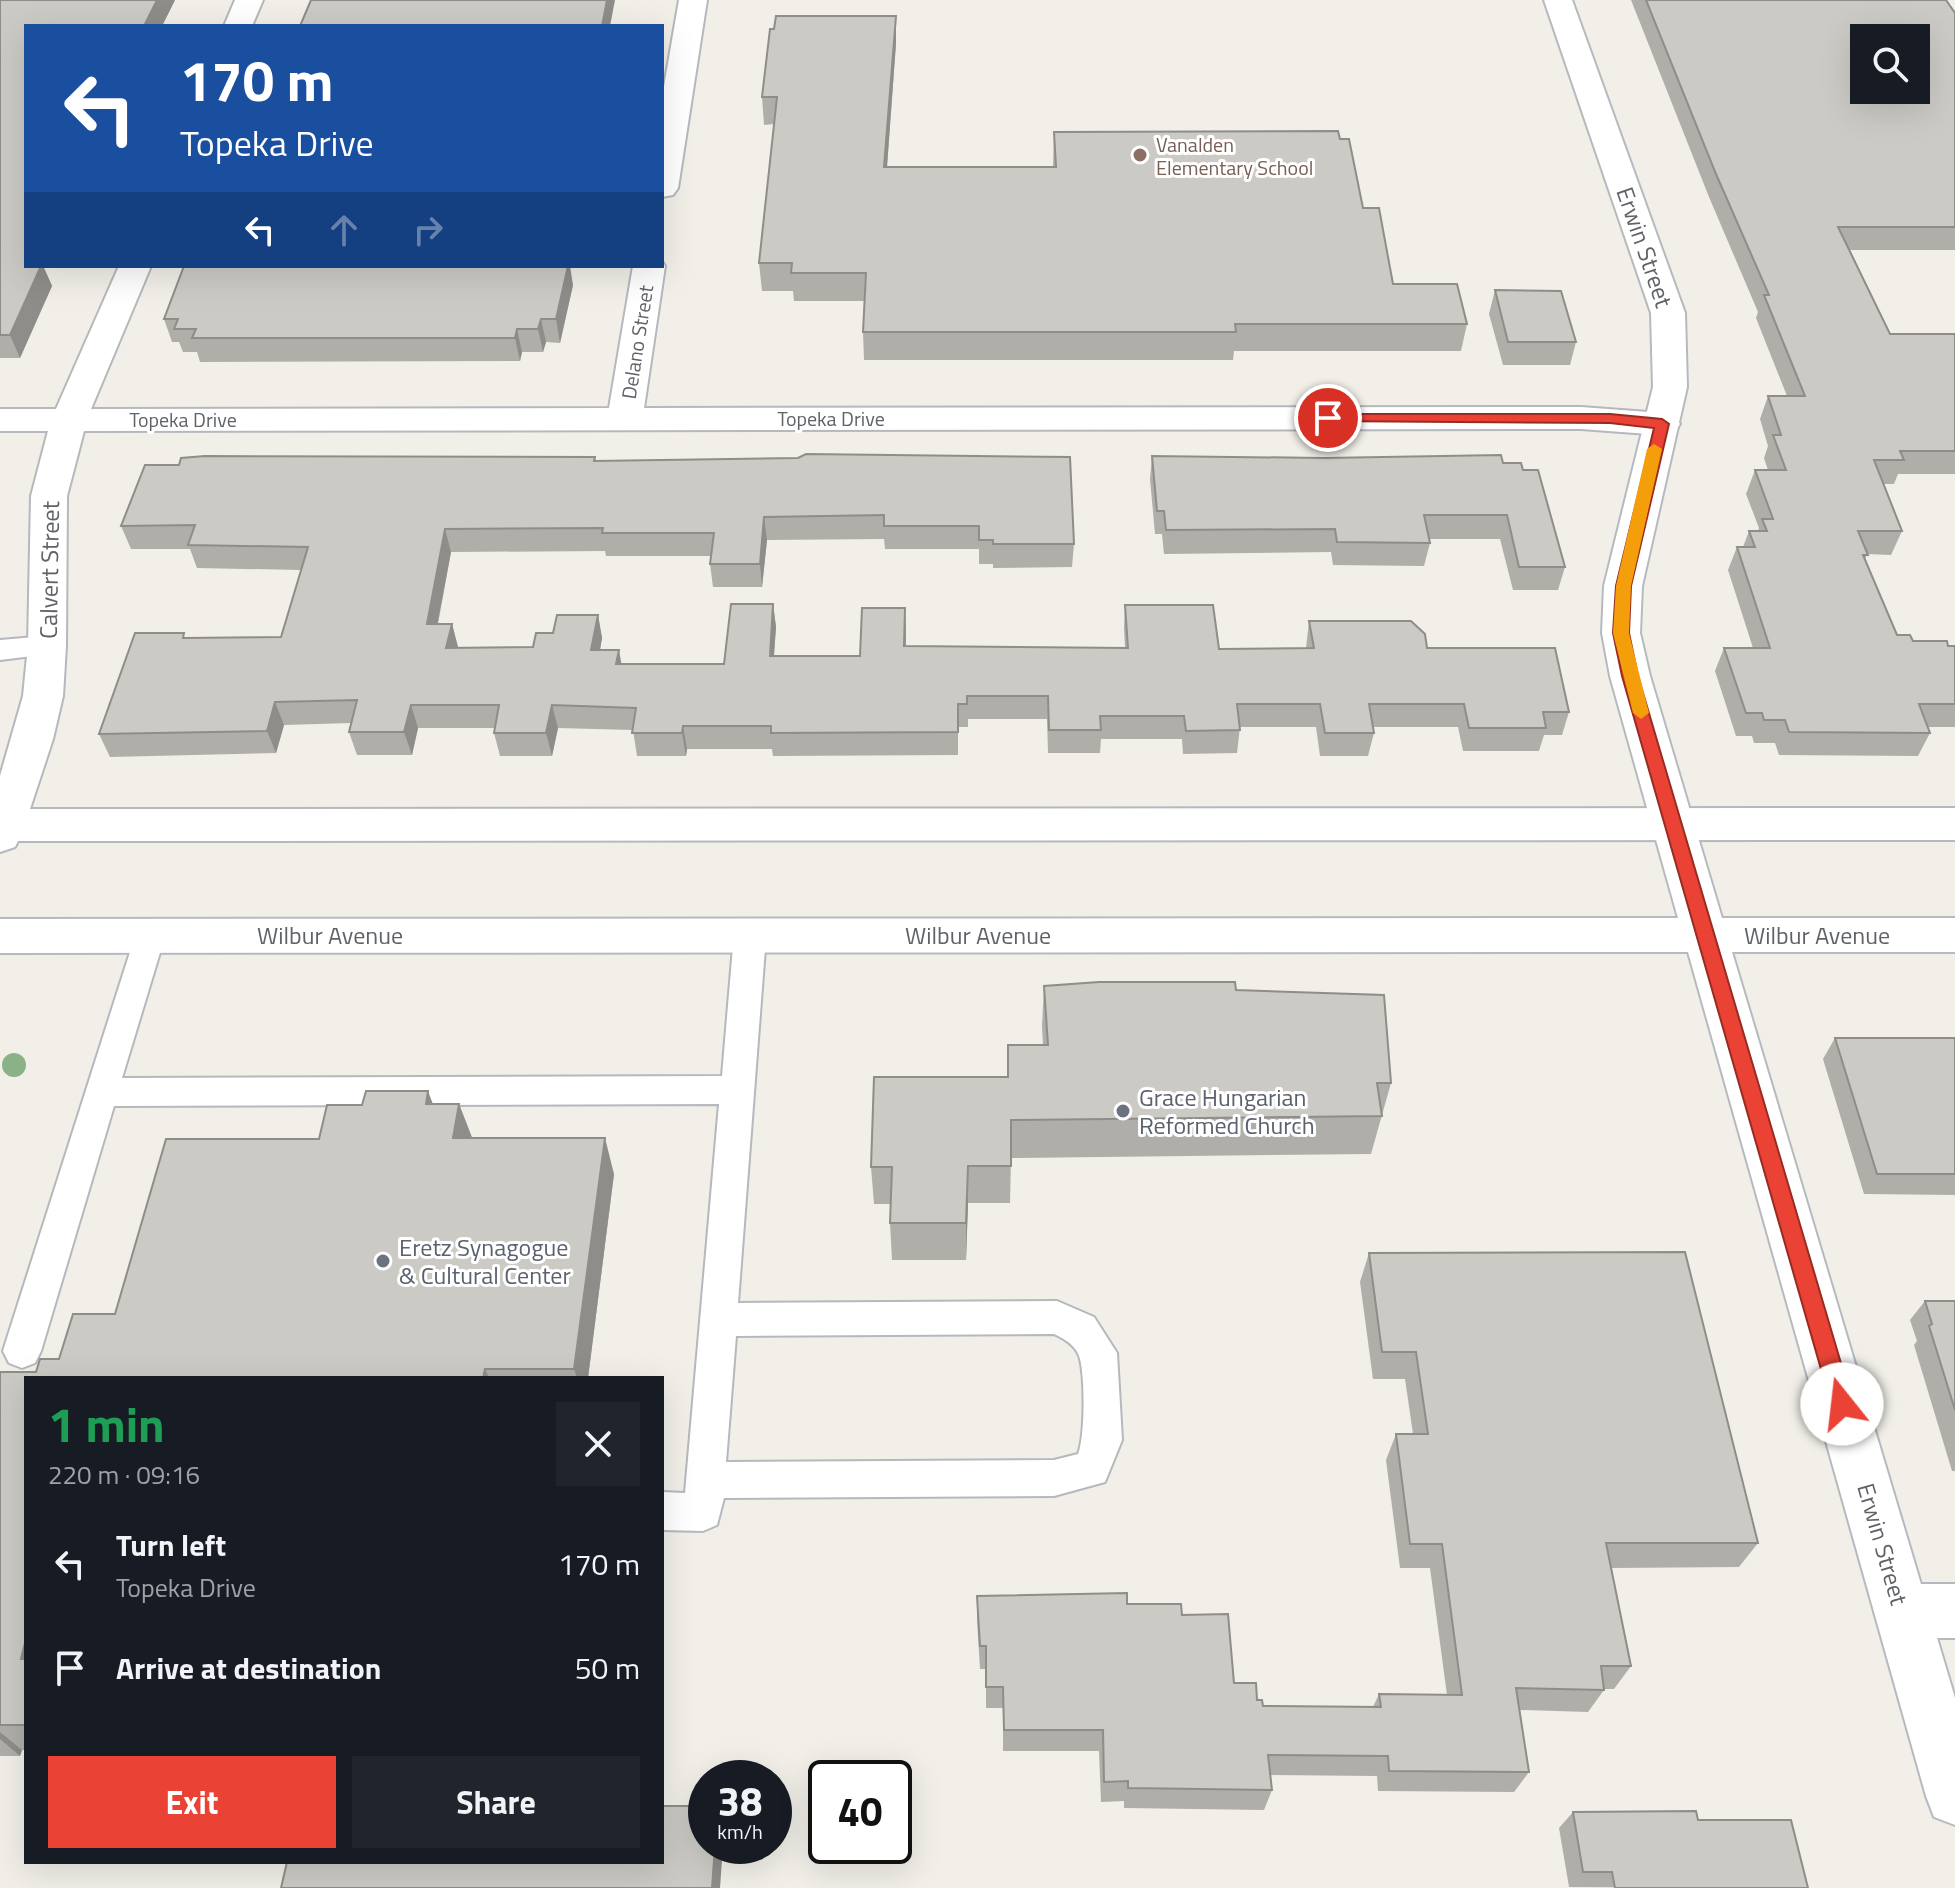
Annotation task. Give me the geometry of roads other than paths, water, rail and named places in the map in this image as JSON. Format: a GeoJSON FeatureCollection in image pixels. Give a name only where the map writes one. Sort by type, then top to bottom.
{"type":"FeatureCollection","features":[{"type":"Feature","properties":{"kind":"street"},"geometry":{"type":"LineString","coordinates":[[239,24],[249,0]]}},
{"type":"Feature","properties":{"kind":"street"},"geometry":{"type":"LineString","coordinates":[[664,176],[693,0]]}},
{"type":"Feature","properties":{"kind":"street","name":"Erwin Street"},"geometry":{"type":"LineString","coordinates":[[1558,0],[1668,313],[1672,374],[1623,586],[1621,633],[1630,676],[1955,1796]]}},
{"type":"Feature","properties":{"kind":"street","name":"Calvert Street"},"geometry":{"type":"LineString","coordinates":[[2,830],[33,739],[43,696],[47,646],[49,496],[69,419],[134,268]]}},
{"type":"Feature","properties":{"kind":"street","name":"Delano Street"},"geometry":{"type":"LineString","coordinates":[[625,419],[649,268]]}},
{"type":"Feature","properties":{"kind":"street","name":"Topeka Drive"},"geometry":{"type":"LineString","coordinates":[[0,420],[1581,418],[1662,424]]}},
{"type":"Feature","properties":{"kind":"street"},"geometry":{"type":"LineString","coordinates":[[2,830],[1955,824]]}},
{"type":"Feature","properties":{"kind":"street","name":"Wilbur Avenue"},"geometry":{"type":"LineString","coordinates":[[0,936],[1955,935]]}},
{"type":"Feature","properties":{"kind":"street"},"geometry":{"type":"LineString","coordinates":[[1902,1611],[1955,1611]]}},
{"type":"Feature","properties":{"kind":"lane"},"geometry":{"type":"LineString","coordinates":[[0,650],[47,646]]}},
{"type":"Feature","properties":{"kind":"lane"},"geometry":{"type":"LineString","coordinates":[[664,1511],[703,1512],[750,935]]}},
{"type":"Feature","properties":{"kind":"lane"},"geometry":{"type":"LineString","coordinates":[[22,1351],[149,936]]}},
{"type":"Feature","properties":{"kind":"lane"},"geometry":{"type":"LineString","coordinates":[[101,1092],[737,1090]]}},
{"type":"Feature","properties":{"kind":"lane"},"geometry":{"type":"LineString","coordinates":[[704,1480],[1054,1478],[1091,1469],[1103,1440],[1098,1353],[1081,1329],[1057,1317],[718,1320]]}},
{"type":"Feature","properties":{"kind":"place","name":"Vanalden Elementary School"},"geometry":{"type":"Point","coordinates":[1140,155]}},
{"type":"Feature","properties":{"kind":"place","name":"Grace Hungarian Reformed Church"},"geometry":{"type":"Point","coordinates":[1123,1111]}},
{"type":"Feature","properties":{"kind":"place","name":"Eretz Synagogue & Cultural Center"},"geometry":{"type":"Point","coordinates":[383,1261]}}]}
